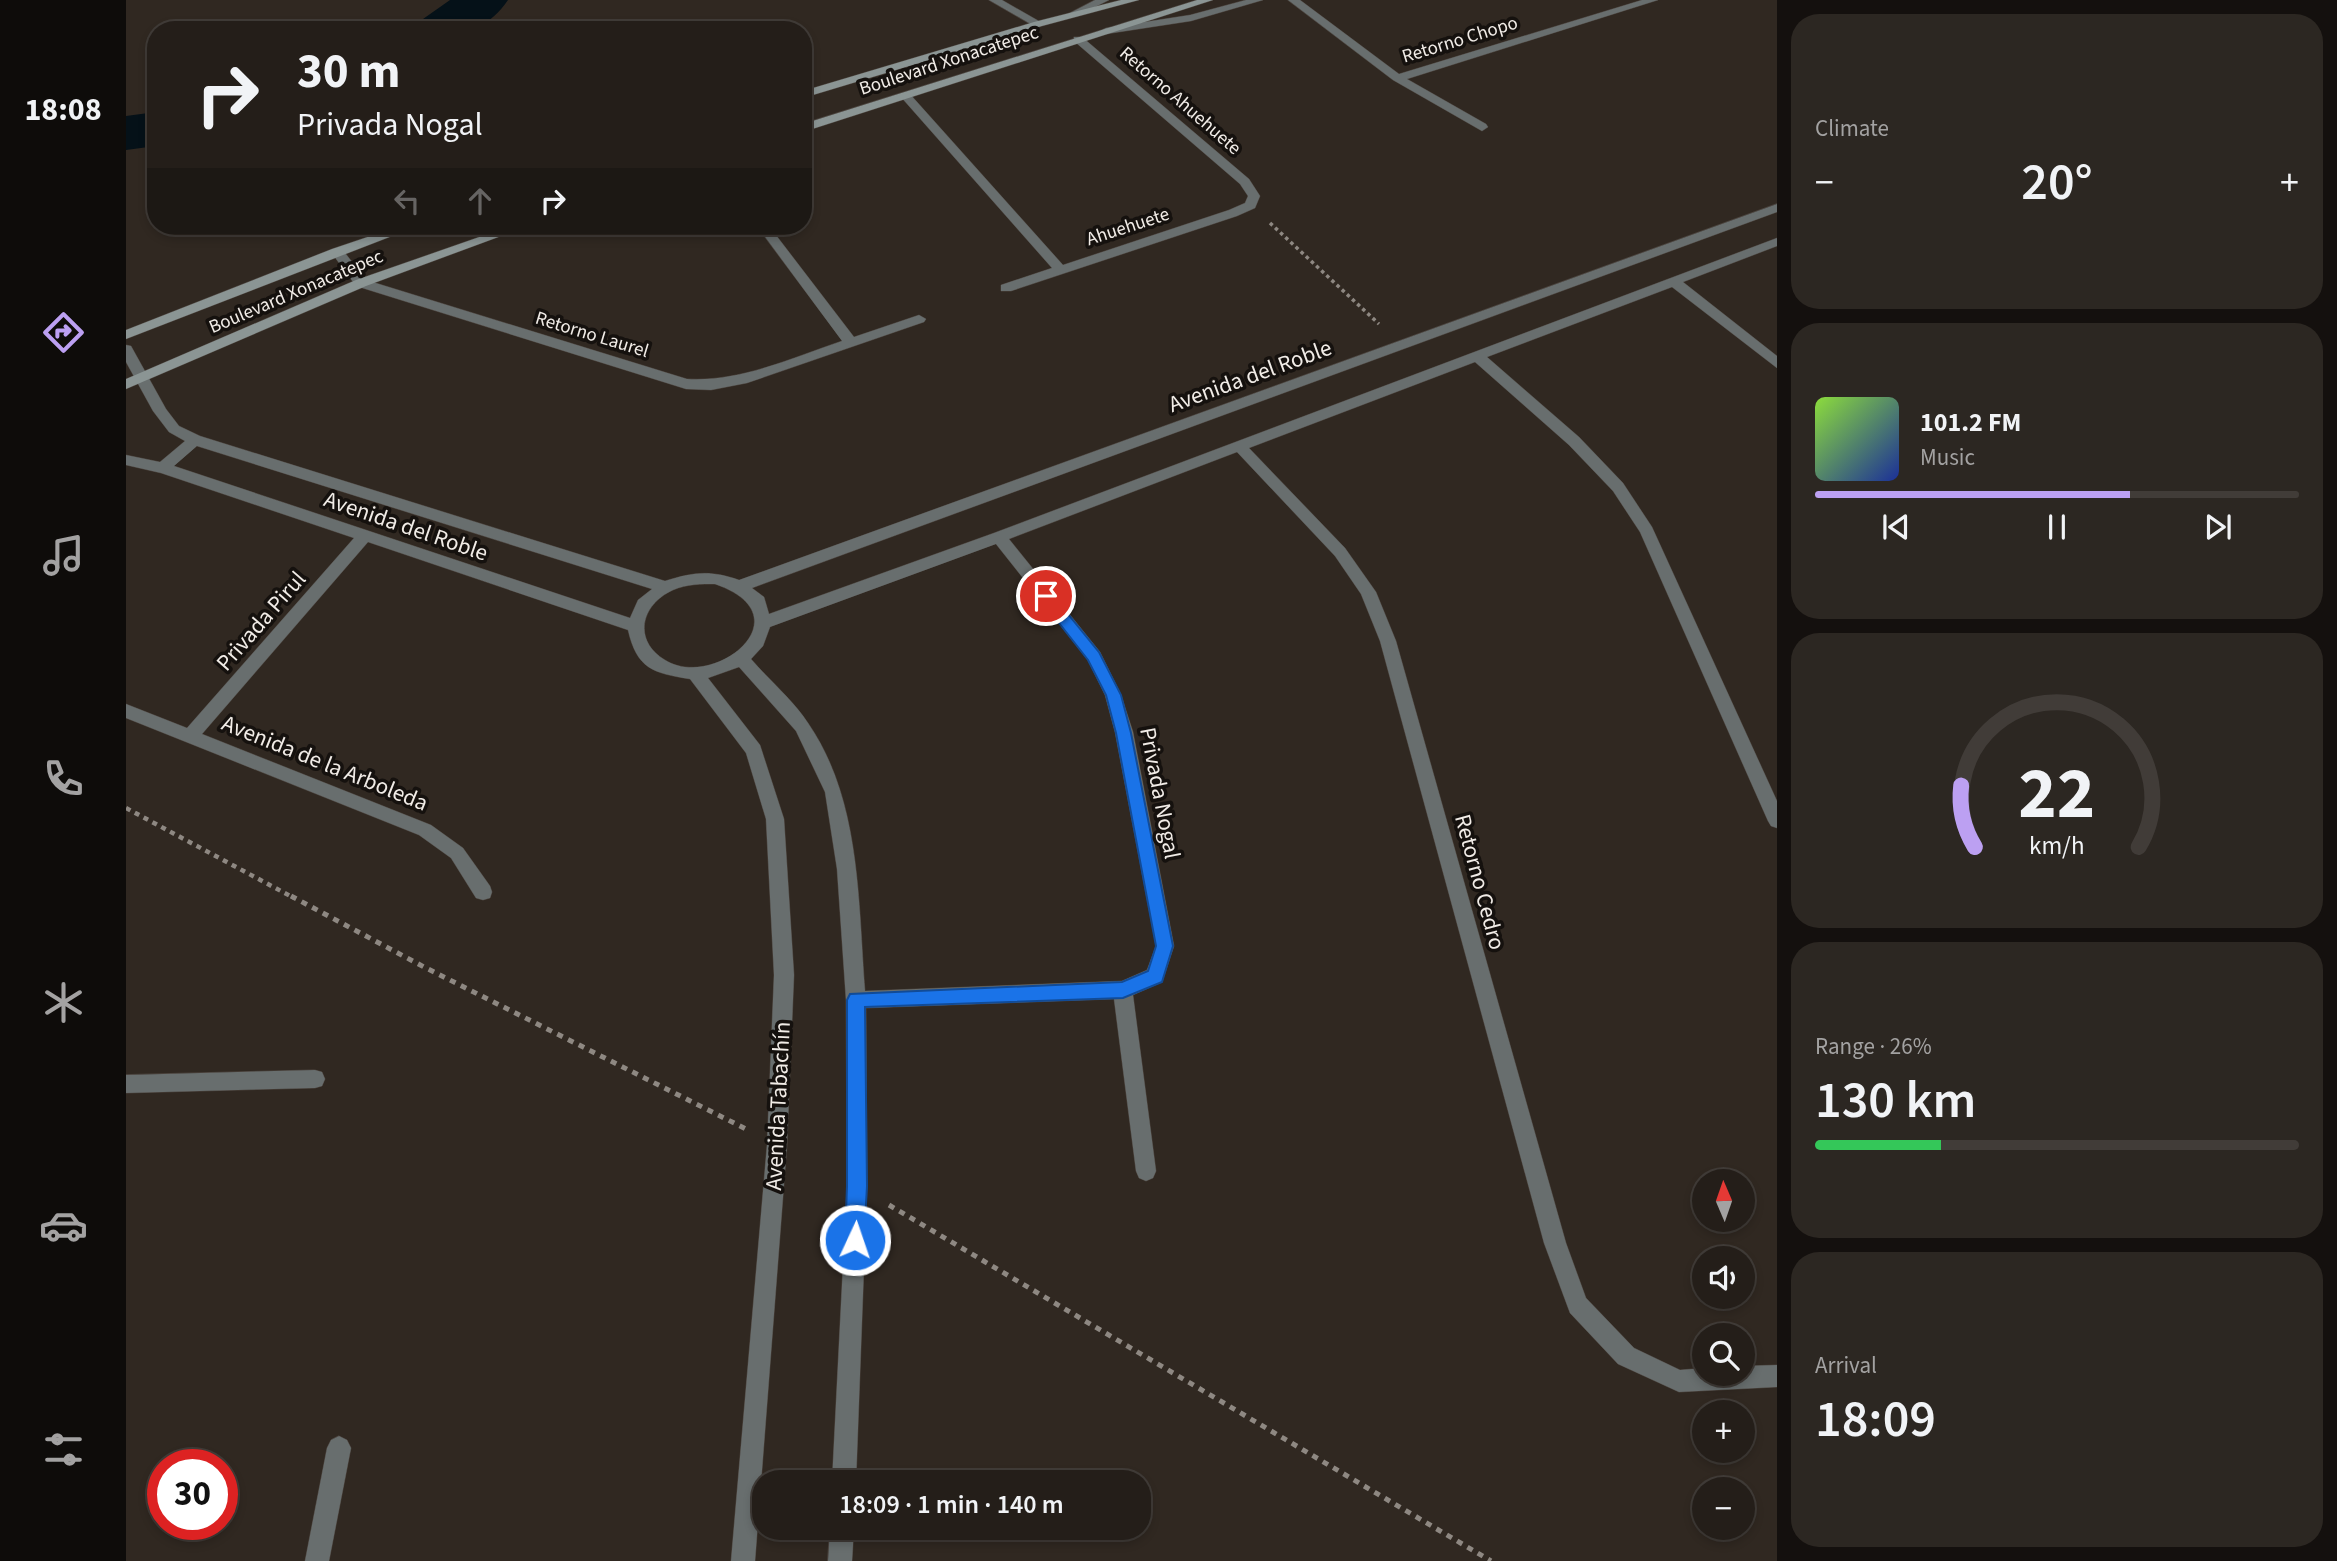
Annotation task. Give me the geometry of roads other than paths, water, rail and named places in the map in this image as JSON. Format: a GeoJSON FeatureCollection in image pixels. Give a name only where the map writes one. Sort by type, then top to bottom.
{"type":"FeatureCollection","features":[{"type":"Feature","properties":{"kind":"main road","name":"Boulevard Xonacatepec"},"geometry":{"type":"LineString","coordinates":[[812,92],[1038,24],[1134,0]]}},
{"type":"Feature","properties":{"kind":"main road","name":"Boulevard Xonacatepec"},"geometry":{"type":"LineString","coordinates":[[812,125],[1163,12],[1208,0]]}},
{"type":"Feature","properties":{"kind":"main road","name":"Boulevard Xonacatepec"},"geometry":{"type":"LineString","coordinates":[[126,335],[386,235]]}},
{"type":"Feature","properties":{"kind":"main road","name":"Boulevard Xonacatepec"},"geometry":{"type":"LineString","coordinates":[[126,384],[361,283],[497,235]]}},
{"type":"Feature","properties":{"kind":"street"},"geometry":{"type":"LineString","coordinates":[[994,0],[1038,24]]}},
{"type":"Feature","properties":{"kind":"street","name":"Boulevard Xonacatepec"},"geometry":{"type":"LineString","coordinates":[[1073,14],[1104,0]]}},
{"type":"Feature","properties":{"kind":"street","name":"Boulevard Xonacatepec"},"geometry":{"type":"LineString","coordinates":[[1106,31],[1191,18],[1258,0]]}},
{"type":"Feature","properties":{"kind":"street"},"geometry":{"type":"LineString","coordinates":[[1293,0],[1397,78],[1482,127]]}},
{"type":"Feature","properties":{"kind":"street","name":"Retorno Chopo"},"geometry":{"type":"LineString","coordinates":[[1397,78],[1653,0]]}},
{"type":"Feature","properties":{"kind":"street","name":"Retorno Ahuehuete"},"geometry":{"type":"LineString","coordinates":[[1078,39],[1245,182],[1253,200]]}},
{"type":"Feature","properties":{"kind":"street"},"geometry":{"type":"LineString","coordinates":[[905,95],[1061,270]]}},
{"type":"Feature","properties":{"kind":"street","name":"Ahuehuete"},"geometry":{"type":"LineString","coordinates":[[1006,288],[1253,200]]}},
{"type":"Feature","properties":{"kind":"street","name":"Avenida del Roble"},"geometry":{"type":"LineString","coordinates":[[739,586],[1777,208]]}},
{"type":"Feature","properties":{"kind":"street"},"geometry":{"type":"LineString","coordinates":[[770,235],[851,343]]}},
{"type":"Feature","properties":{"kind":"street"},"geometry":{"type":"LineString","coordinates":[[763,623],[999,537],[1777,242]]}},
{"type":"Feature","properties":{"kind":"street"},"geometry":{"type":"LineString","coordinates":[[337,252],[361,283]]}},
{"type":"Feature","properties":{"kind":"street"},"geometry":{"type":"LineString","coordinates":[[1673,281],[1777,363]]}},
{"type":"Feature","properties":{"kind":"street","name":"Retorno Laurel"},"geometry":{"type":"LineString","coordinates":[[361,283],[686,384],[711,385],[742,380],[919,320]]}},
{"type":"Feature","properties":{"kind":"street","name":"Avenida del Roble"},"geometry":{"type":"LineString","coordinates":[[126,349],[160,411],[174,429],[195,440],[666,587]]}},
{"type":"Feature","properties":{"kind":"street"},"geometry":{"type":"LineString","coordinates":[[1477,356],[1574,441],[1626,498],[1647,531],[1772,799],[1777,821]]}},
{"type":"Feature","properties":{"kind":"street"},"geometry":{"type":"LineString","coordinates":[[163,468],[195,440]]}},
{"type":"Feature","properties":{"kind":"street","name":"Retorno Cedro"},"geometry":{"type":"LineString","coordinates":[[1239,446],[1340,552],[1368,592],[1388,642],[1555,1243],[1578,1305],[1626,1356],[1679,1381],[1777,1377]]}},
{"type":"Feature","properties":{"kind":"street","name":"Avenida del Roble"},"geometry":{"type":"LineString","coordinates":[[126,460],[163,468],[635,626]]}},
{"type":"Feature","properties":{"kind":"street","name":"Privada Pirul"},"geometry":{"type":"LineString","coordinates":[[191,735],[365,536]]}},
{"type":"Feature","properties":{"kind":"street","name":"Privada Nogal"},"geometry":{"type":"LineString","coordinates":[[856,1000],[1123,990],[1155,976],[1165,946],[1124,733],[1113,695],[1094,656],[999,537]]}},
{"type":"Feature","properties":{"kind":"street"},"geometry":{"type":"LineString","coordinates":[[716,578],[739,586],[758,601],[763,623],[757,642],[741,659],[720,669],[695,674],[663,668],[641,650],[635,626],[644,604],[666,587],[690,579],[716,578]]}},
{"type":"Feature","properties":{"kind":"street"},"geometry":{"type":"LineString","coordinates":[[741,659],[802,727],[834,792],[846,869],[856,1000],[857,1186],[845,1470]]}},
{"type":"Feature","properties":{"kind":"street","name":"Avenida Tabachín"},"geometry":{"type":"LineString","coordinates":[[695,674],[754,750],[775,819],[784,975],[777,1144],[743,1561]]}},
{"type":"Feature","properties":{"kind":"street","name":"Avenida de la Arboleda"},"geometry":{"type":"LineString","coordinates":[[126,711],[425,830],[457,853],[483,892]]}},
{"type":"Feature","properties":{"kind":"street"},"geometry":{"type":"LineString","coordinates":[[1123,990],[1146,1171]]}},
{"type":"Feature","properties":{"kind":"street"},"geometry":{"type":"LineString","coordinates":[[126,1084],[316,1079]]}},
{"type":"Feature","properties":{"kind":"street"},"geometry":{"type":"LineString","coordinates":[[317,1561],[339,1448]]}},
{"type":"Feature","properties":{"kind":"street"},"geometry":{"type":"LineString","coordinates":[[840,1561],[841,1540]]}},
{"type":"Feature","properties":{"kind":"waterway"},"geometry":{"type":"LineString","coordinates":[[454,21],[483,0]]}},
{"type":"Feature","properties":{"kind":"waterway"},"geometry":{"type":"LineString","coordinates":[[126,133],[147,130]]}}]}
